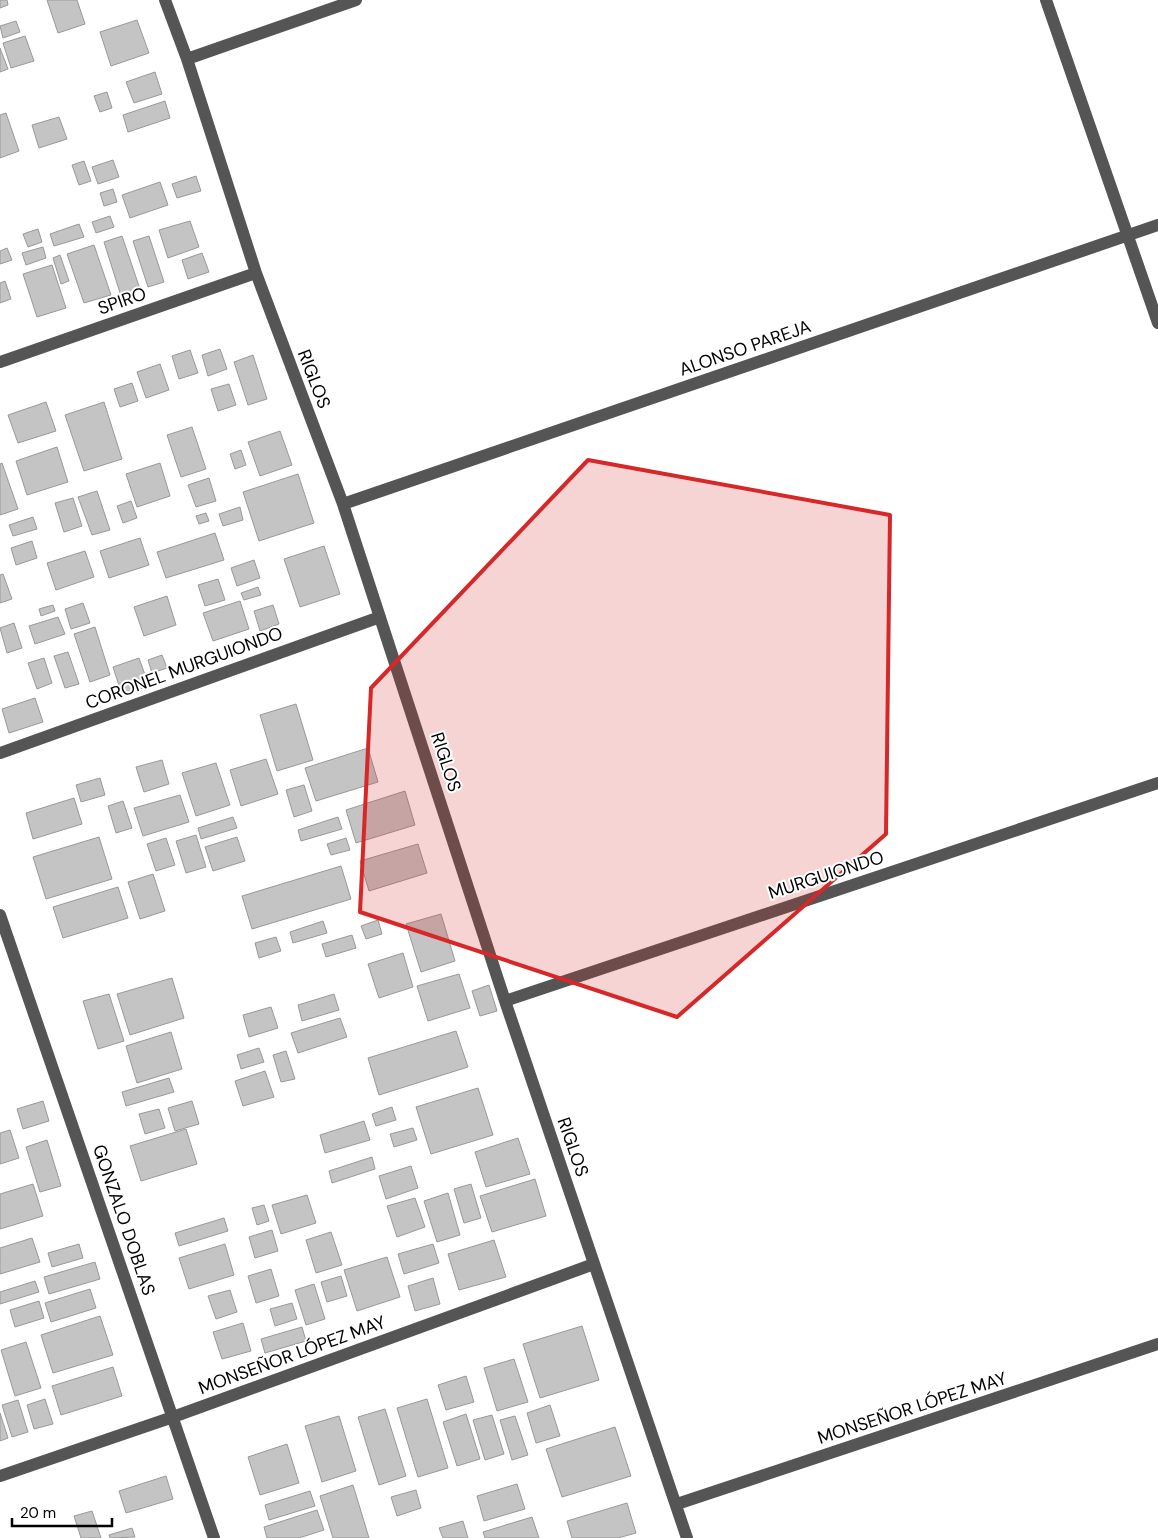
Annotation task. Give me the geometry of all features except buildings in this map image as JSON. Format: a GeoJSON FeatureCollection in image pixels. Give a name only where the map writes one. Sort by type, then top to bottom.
{"type":"FeatureCollection","features":[{"type":"Feature","properties":{"kind":"street","name":"RIGLOS"},"geometry":{"type":"LineString","coordinates":[[165,0],[188,59],[256,273],[343,504],[505,1001],[687,1538]]}},
{"type":"Feature","properties":{"kind":"street"},"geometry":{"type":"LineString","coordinates":[[188,59],[356,0]]}},
{"type":"Feature","properties":{"kind":"street"},"geometry":{"type":"LineString","coordinates":[[1046,0],[1158,323]]}},
{"type":"Feature","properties":{"kind":"street","name":"ALONSO PAREJA"},"geometry":{"type":"LineString","coordinates":[[343,504],[1158,225]]}},
{"type":"Feature","properties":{"kind":"street","name":"SPIRO"},"geometry":{"type":"LineString","coordinates":[[0,362],[256,273]]}},
{"type":"Feature","properties":{"kind":"street","name":"CORONEL MURGUIONDO"},"geometry":{"type":"LineString","coordinates":[[0,753],[380,617]]}},
{"type":"Feature","properties":{"kind":"street","name":"MURGUIONDO"},"geometry":{"type":"LineString","coordinates":[[505,1001],[1158,783]]}},
{"type":"Feature","properties":{"kind":"street","name":"GONZALO DOBLAS"},"geometry":{"type":"LineString","coordinates":[[0,914],[214,1538]]}},
{"type":"Feature","properties":{"kind":"street","name":"MONSEÑOR LÓPEZ MAY"},"geometry":{"type":"LineString","coordinates":[[0,1476],[173,1417],[594,1264]]}},
{"type":"Feature","properties":{"kind":"street","name":"MONSEÑOR LÓPEZ MAY"},"geometry":{"type":"LineString","coordinates":[[677,1504],[1158,1344]]}},
{"type":"Feature","properties":{"kind":"highlighted area"},"geometry":{"type":"Polygon","coordinates":[[[588,460],[890,515],[886,834],[677,1017],[360,912],[371,688],[588,460]]]}}]}
